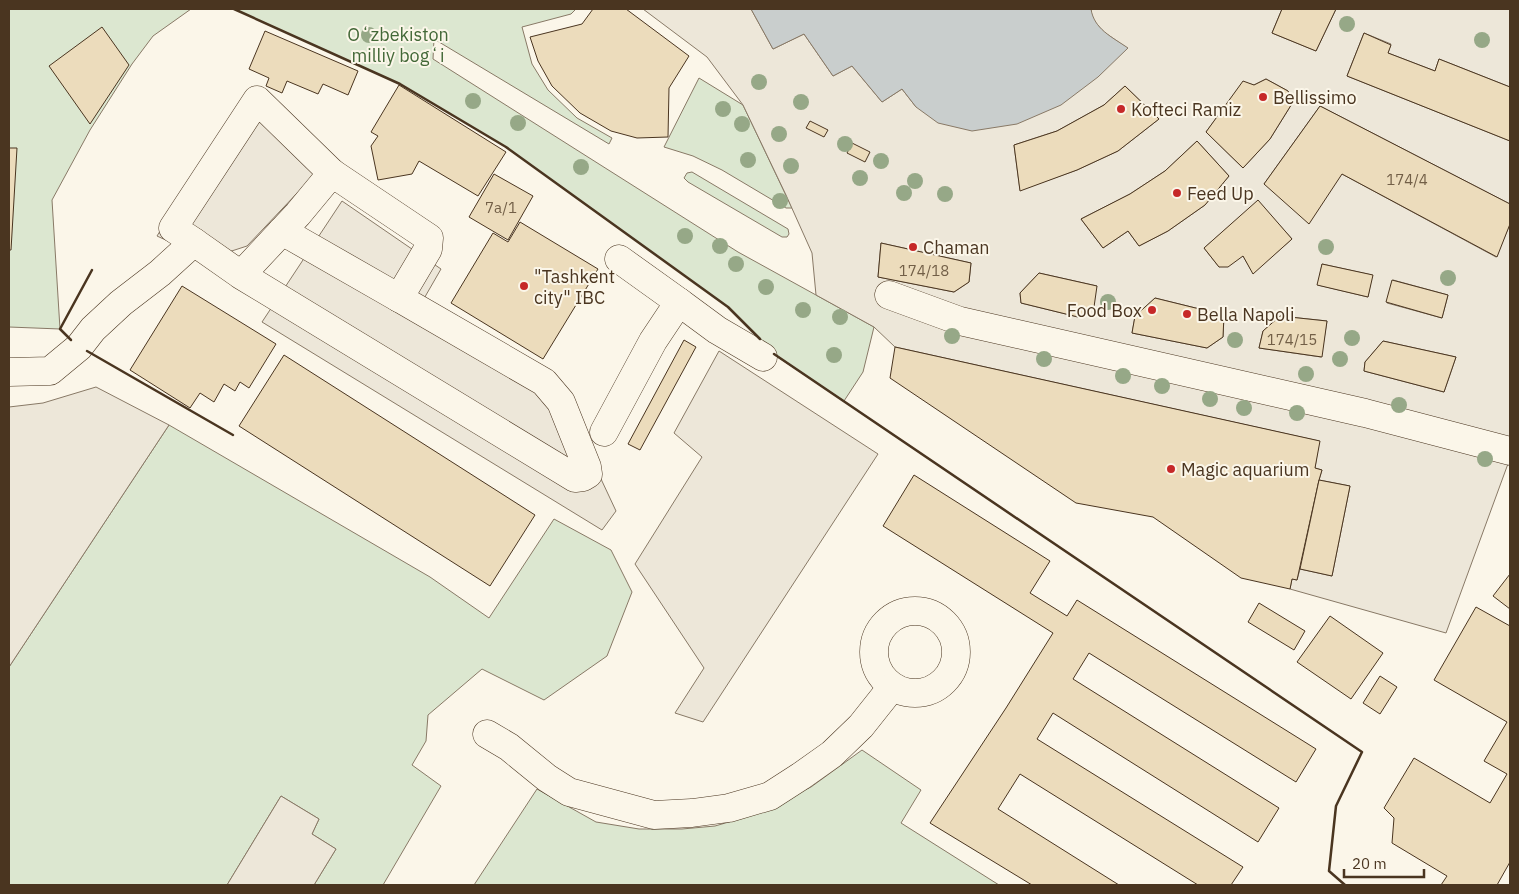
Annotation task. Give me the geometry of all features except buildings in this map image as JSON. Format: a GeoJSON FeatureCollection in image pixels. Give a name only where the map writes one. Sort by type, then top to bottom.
{"type":"FeatureCollection","features":[{"type":"Feature","properties":{"kind":"lane"},"geometry":{"type":"LineString","coordinates":[[282,231],[544,382],[561,402],[588,467],[588,474],[583,478],[575,478],[241,275],[173,228],[257,100],[332,173],[429,238],[428,249],[409,278],[399,298]]}},
{"type":"Feature","properties":{"kind":"lane"},"geometry":{"type":"LineString","coordinates":[[241,275],[332,173]]}},
{"type":"Feature","properties":{"kind":"lane"},"geometry":{"type":"LineString","coordinates":[[9,372],[50,371],[79,347],[93,329],[121,303],[160,273],[194,242]]}},
{"type":"Feature","properties":{"kind":"lane"},"geometry":{"type":"LineString","coordinates":[[619,259],[717,330],[763,357]]}},
{"type":"Feature","properties":{"kind":"lane"},"geometry":{"type":"LineString","coordinates":[[889,295],[960,321],[1365,412],[1510,451]]}},
{"type":"Feature","properties":{"kind":"lane"},"geometry":{"type":"LineString","coordinates":[[604,432],[653,341],[679,302]]}},
{"type":"Feature","properties":{"kind":"lane"},"geometry":{"type":"LineString","coordinates":[[488,734],[509,747],[547,778],[569,792],[654,815],[692,813],[729,808],[770,796],[832,754],[861,726],[892,687]]}},
{"type":"Feature","properties":{"kind":"green space"},"geometry":{"type":"Polygon","coordinates":[[[9,9],[191,9],[153,36],[132,64],[90,130],[52,200],[60,329],[9,327],[9,9]]]}},
{"type":"Feature","properties":{"kind":"green space","name":"Oʻzbekiston milliy bogʻi"},"geometry":{"type":"Polygon","coordinates":[[[234,9],[576,9],[571,14],[522,27],[532,64],[548,90],[577,118],[612,138],[609,144],[434,39],[433,59],[738,252],[874,327],[863,372],[844,401],[776,356],[728,307],[506,147],[400,84],[234,9]]]}},
{"type":"Feature","properties":{"kind":"green space"},"geometry":{"type":"Polygon","coordinates":[[[699,78],[743,105],[792,208],[786,208],[722,170],[693,156],[664,147],[699,78]]]}},
{"type":"Feature","properties":{"kind":"green space"},"geometry":{"type":"Polygon","coordinates":[[[692,172],[788,229],[789,234],[787,237],[782,237],[688,182],[684,178],[687,173],[692,172]]]}},
{"type":"Feature","properties":{"kind":"green space"},"geometry":{"type":"Polygon","coordinates":[[[169,425],[430,577],[489,618],[554,519],[611,550],[632,592],[607,656],[544,700],[482,669],[428,715],[426,741],[412,765],[441,786],[383,885],[314,885],[336,849],[312,834],[319,819],[281,796],[227,885],[9,885],[9,667],[169,425]]]}},
{"type":"Feature","properties":{"kind":"green space"},"geometry":{"type":"Polygon","coordinates":[[[862,750],[921,790],[901,823],[999,885],[474,885],[537,789],[596,822],[639,829],[682,829],[715,826],[746,817],[811,787],[862,750]]]}},
{"type":"Feature","properties":{"kind":"shaded area"},"geometry":{"type":"Polygon","coordinates":[[[643,9],[751,9],[773,49],[804,34],[833,76],[852,66],[882,102],[902,89],[916,107],[1127,48],[1104,32],[1092,19],[1091,9],[1282,9],[1272,33],[1316,51],[1336,9],[1510,9],[1510,87],[1439,59],[1435,71],[1388,53],[1391,44],[1364,33],[1347,76],[1510,141],[1510,204],[1320,106],[1264,184],[1342,174],[1496,257],[1510,224],[1510,461],[1446,633],[1290,589],[1292,579],[1297,580],[1300,569],[1332,576],[1350,486],[1319,480],[1322,470],[1315,468],[1319,441],[895,347],[874,327],[816,295],[812,253],[786,195],[743,105],[707,57],[643,9]],[[1266,79],[1254,85],[1243,82],[1206,132],[1243,168],[1270,139],[1293,102],[1288,91],[1266,79]],[[1125,86],[1104,105],[1057,131],[1014,145],[1020,190],[1077,170],[1118,151],[1159,119],[1125,86]],[[1197,141],[1165,171],[1130,194],[1081,219],[1103,248],[1128,231],[1139,246],[1168,231],[1205,205],[1229,176],[1197,141]],[[1258,201],[1204,248],[1219,267],[1243,256],[1253,273],[1292,239],[1258,201]],[[881,243],[878,277],[954,292],[969,282],[971,263],[881,243]],[[1322,264],[1318,285],[1368,297],[1372,275],[1322,264]],[[1039,273],[1020,293],[1021,303],[1078,317],[1097,286],[1039,273]],[[1393,280],[1387,303],[1442,318],[1448,295],[1393,280]],[[1155,298],[1135,317],[1132,333],[1207,348],[1223,337],[1224,315],[1155,298]],[[1280,316],[1263,331],[1259,348],[1321,357],[1327,321],[1280,316]],[[1383,341],[1365,362],[1364,371],[1444,392],[1456,357],[1383,341]]]}},
{"type":"Feature","properties":{"kind":"shaded area"},"geometry":{"type":"Polygon","coordinates":[[[751,9],[1091,9],[1100,27],[1128,48],[1098,77],[1061,105],[1017,124],[972,131],[938,123],[916,107],[902,89],[882,102],[852,66],[833,76],[804,34],[773,49],[751,9]]]}},
{"type":"Feature","properties":{"kind":"shaded area"},"geometry":{"type":"Polygon","coordinates":[[[241,102],[318,171],[247,246],[207,259],[157,236],[241,102]]]}},
{"type":"Feature","properties":{"kind":"shaded area"},"geometry":{"type":"Polygon","coordinates":[[[342,201],[441,269],[422,302],[565,402],[616,511],[602,530],[262,322],[342,201]]]}},
{"type":"Feature","properties":{"kind":"shaded area"},"geometry":{"type":"Polygon","coordinates":[[[719,351],[878,454],[703,722],[675,713],[704,668],[635,564],[702,457],[674,433],[719,351]]]}},
{"type":"Feature","properties":{"kind":"shaded area"},"geometry":{"type":"Polygon","coordinates":[[[96,387],[169,425],[9,667],[9,407],[43,403],[96,387]]]}},
{"type":"Feature","properties":{"kind":"shaded area"},"geometry":{"type":"Polygon","coordinates":[[[281,796],[319,819],[312,834],[336,849],[314,885],[227,885],[281,796]]]}},
{"type":"Feature","properties":{"kind":"wall"},"geometry":{"type":"LineString","coordinates":[[234,9],[400,84],[506,147],[728,307],[760,339]]}},
{"type":"Feature","properties":{"kind":"wall"},"geometry":{"type":"LineString","coordinates":[[71,340],[60,329],[92,270]]}},
{"type":"Feature","properties":{"kind":"wall"},"geometry":{"type":"LineString","coordinates":[[87,351],[233,435]]}},
{"type":"Feature","properties":{"kind":"wall"},"geometry":{"type":"LineString","coordinates":[[774,354],[1362,752],[1336,806],[1329,871],[1345,885]]}},
{"type":"Feature","properties":{"kind":"place","name":"Bellissimo"},"geometry":{"type":"Point","coordinates":[1263,97]}},
{"type":"Feature","properties":{"kind":"place","name":"Kofteci Ramiz"},"geometry":{"type":"Point","coordinates":[1121,109]}},
{"type":"Feature","properties":{"kind":"place","name":"Feed Up"},"geometry":{"type":"Point","coordinates":[1177,193]}},
{"type":"Feature","properties":{"kind":"place","name":"Chaman"},"geometry":{"type":"Point","coordinates":[913,247]}},
{"type":"Feature","properties":{"kind":"place","name":"\"Tashkent city\" IBC"},"geometry":{"type":"Point","coordinates":[524,286]}},
{"type":"Feature","properties":{"kind":"place","name":"Food Box"},"geometry":{"type":"Point","coordinates":[1152,310]}},
{"type":"Feature","properties":{"kind":"place","name":"Bella Napoli"},"geometry":{"type":"Point","coordinates":[1187,314]}},
{"type":"Feature","properties":{"kind":"place","name":"Magic aquarium"},"geometry":{"type":"Point","coordinates":[1171,469]}}]}
